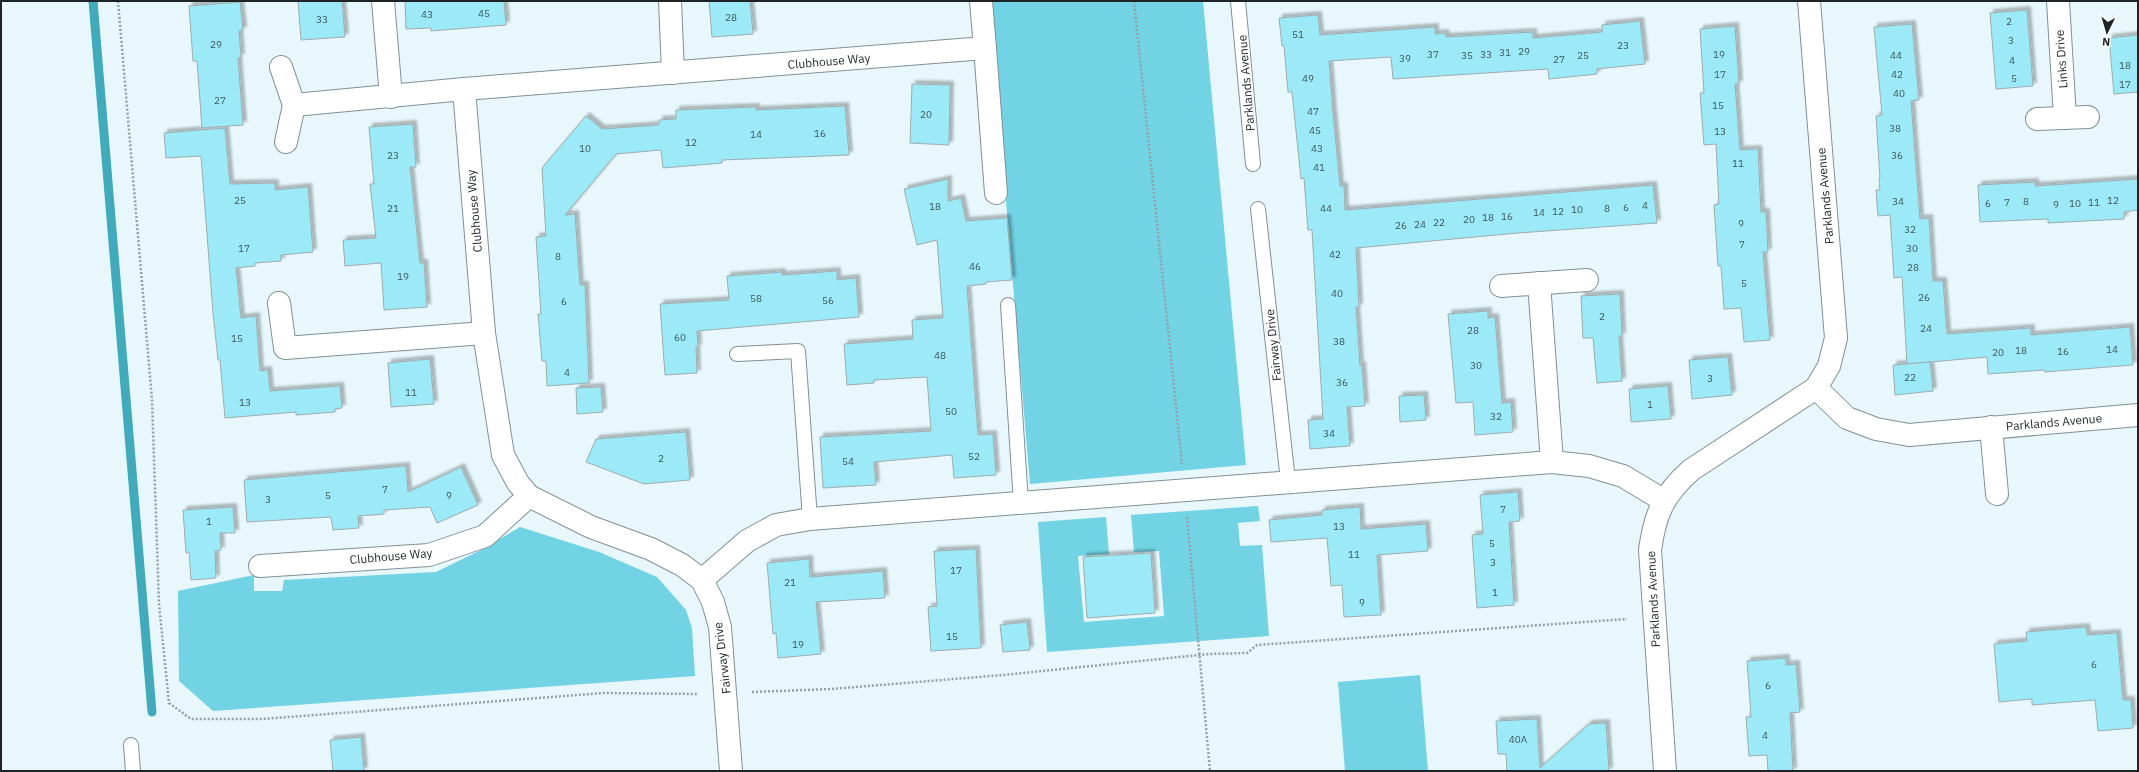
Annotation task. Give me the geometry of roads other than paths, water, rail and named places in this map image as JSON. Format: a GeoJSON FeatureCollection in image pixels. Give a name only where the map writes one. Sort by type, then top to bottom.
{"type":"FeatureCollection","features":[{"type":"Feature","properties":{"kind":"street"},"geometry":{"type":"LineString","coordinates":[[382,1],[391,97]]}},
{"type":"Feature","properties":{"kind":"street"},"geometry":{"type":"LineString","coordinates":[[670,1],[674,73]]}},
{"type":"Feature","properties":{"kind":"street"},"geometry":{"type":"LineString","coordinates":[[981,1],[996,193]]}},
{"type":"Feature","properties":{"kind":"street","name":"Parklands Avenue"},"geometry":{"type":"LineString","coordinates":[[1665,771],[1650,550],[1653,528],[1663,500],[1675,484],[1691,470],[1816,388],[1829,366],[1836,338],[1809,1]]}},
{"type":"Feature","properties":{"kind":"street","name":"Links Drive"},"geometry":{"type":"LineString","coordinates":[[2058,1],[2065,118]]}},
{"type":"Feature","properties":{"kind":"street","name":"Clubhouse Way"},"geometry":{"type":"LineString","coordinates":[[294,105],[985,48]]}},
{"type":"Feature","properties":{"kind":"street"},"geometry":{"type":"LineString","coordinates":[[281,67],[294,105],[286,142]]}},
{"type":"Feature","properties":{"kind":"street","name":"Clubhouse Way"},"geometry":{"type":"LineString","coordinates":[[464,90],[484,333],[502,455],[518,483],[529,496],[591,527],[651,549],[682,565],[702,580]]}},
{"type":"Feature","properties":{"kind":"street"},"geometry":{"type":"LineString","coordinates":[[2037,119],[2088,117]]}},
{"type":"Feature","properties":{"kind":"street"},"geometry":{"type":"LineString","coordinates":[[1501,286],[1587,280]]}},
{"type":"Feature","properties":{"kind":"street"},"geometry":{"type":"LineString","coordinates":[[1539,283],[1552,462]]}},
{"type":"Feature","properties":{"kind":"street"},"geometry":{"type":"LineString","coordinates":[[279,303],[285,348],[484,333]]}},
{"type":"Feature","properties":{"kind":"street","name":"Parklands Avenue"},"geometry":{"type":"LineString","coordinates":[[1816,388],[1847,418],[1876,430],[1909,434],[2138,415]]}},
{"type":"Feature","properties":{"kind":"street"},"geometry":{"type":"LineString","coordinates":[[1991,427],[1996,494]]}},
{"type":"Feature","properties":{"kind":"street"},"geometry":{"type":"LineString","coordinates":[[702,580],[747,541],[776,525],[810,519],[1185,491],[1288,481],[1552,462],[1589,466],[1624,476],[1663,500]]}},
{"type":"Feature","properties":{"kind":"street","name":"Clubhouse Way"},"geometry":{"type":"LineString","coordinates":[[260,566],[429,555],[485,536],[529,496]]}},
{"type":"Feature","properties":{"kind":"street","name":"Fairway Drive"},"geometry":{"type":"LineString","coordinates":[[702,580],[713,602],[720,627],[731,771]]}},
{"type":"Feature","properties":{"kind":"lane","name":"Parklands Avenue"},"geometry":{"type":"LineString","coordinates":[[1238,1],[1253,164]]}},
{"type":"Feature","properties":{"kind":"lane","name":"Fairway Drive"},"geometry":{"type":"LineString","coordinates":[[1258,209],[1288,481]]}},
{"type":"Feature","properties":{"kind":"lane"},"geometry":{"type":"LineString","coordinates":[[1008,305],[1021,503]]}},
{"type":"Feature","properties":{"kind":"lane"},"geometry":{"type":"LineString","coordinates":[[737,354],[798,350],[810,519]]}},
{"type":"Feature","properties":{"kind":"lane"},"geometry":{"type":"LineString","coordinates":[[131,745],[133,771]]}},
{"type":"Feature","properties":{"kind":"waterway"},"geometry":{"type":"LineString","coordinates":[[93,1],[152,712]]}}]}
